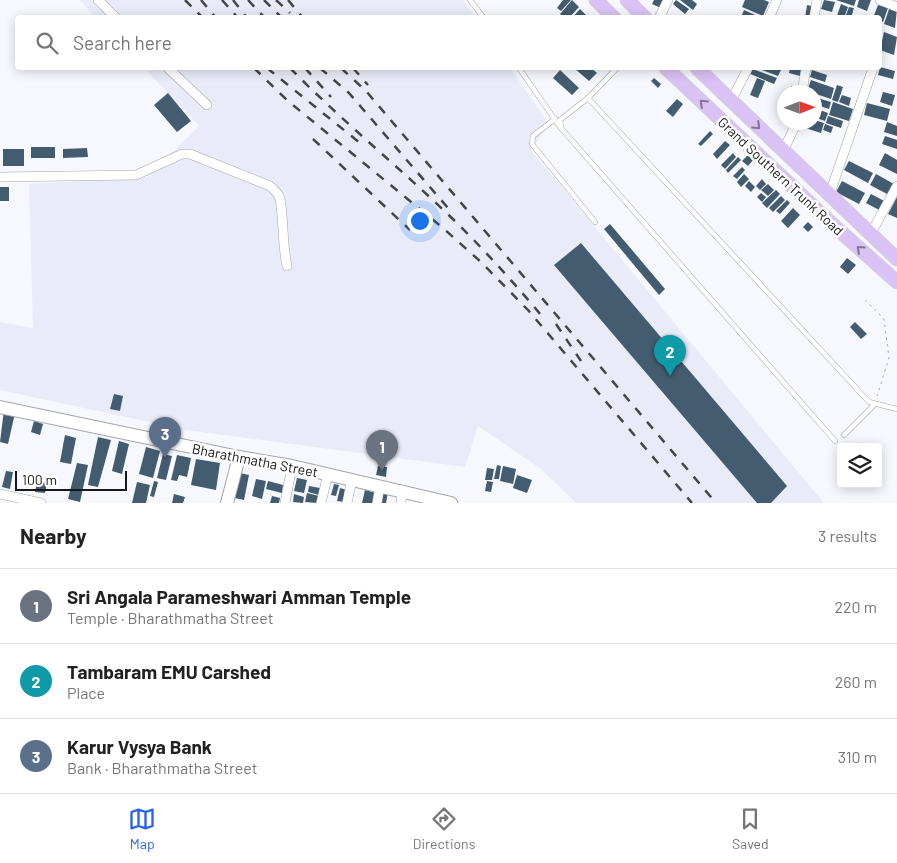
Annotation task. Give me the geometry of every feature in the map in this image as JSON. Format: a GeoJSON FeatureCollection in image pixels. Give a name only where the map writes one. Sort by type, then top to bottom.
{"type":"FeatureCollection","features":[{"type":"Feature","properties":{"kind":"main road"},"geometry":{"type":"LineString","coordinates":[[596,0],[611,15]]}},
{"type":"Feature","properties":{"kind":"main road"},"geometry":{"type":"LineString","coordinates":[[626,0],[642,15]]}},
{"type":"Feature","properties":{"kind":"main road","name":"Grand Southern Trunk Road"},"geometry":{"type":"LineString","coordinates":[[668,70],[833,225],[897,282]]}},
{"type":"Feature","properties":{"kind":"main road","name":"Grand Southern Trunk Road"},"geometry":{"type":"LineString","coordinates":[[699,70],[897,259]]}},
{"type":"Feature","properties":{"kind":"street"},"geometry":{"type":"LineString","coordinates":[[98,0],[113,15]]}},
{"type":"Feature","properties":{"kind":"street"},"geometry":{"type":"LineString","coordinates":[[660,15],[668,0]]}},
{"type":"Feature","properties":{"kind":"street"},"geometry":{"type":"LineString","coordinates":[[770,15],[777,0]]}},
{"type":"Feature","properties":{"kind":"street"},"geometry":{"type":"LineString","coordinates":[[814,15],[817,0]]}},
{"type":"Feature","properties":{"kind":"street"},"geometry":{"type":"LineString","coordinates":[[880,0],[897,7]]}},
{"type":"Feature","properties":{"kind":"street"},"geometry":{"type":"LineString","coordinates":[[170,70],[207,105]]}},
{"type":"Feature","properties":{"kind":"street"},"geometry":{"type":"LineString","coordinates":[[731,101],[747,70]]}},
{"type":"Feature","properties":{"kind":"street"},"geometry":{"type":"LineString","coordinates":[[803,85],[806,70]]}},
{"type":"Feature","properties":{"kind":"street"},"geometry":{"type":"LineString","coordinates":[[829,196],[872,70]]}},
{"type":"Feature","properties":{"kind":"street"},"geometry":{"type":"LineString","coordinates":[[783,151],[792,130]]}},
{"type":"Feature","properties":{"kind":"street"},"geometry":{"type":"LineString","coordinates":[[0,178],[136,175],[176,155],[190,154],[270,186],[277,192],[280,199],[282,239],[287,266]]}},
{"type":"Feature","properties":{"kind":"street"},"geometry":{"type":"LineString","coordinates":[[870,235],[897,186]]}},
{"type":"Feature","properties":{"kind":"street","name":"Bharathmatha Street"},"geometry":{"type":"LineString","coordinates":[[0,407],[239,457],[292,466],[402,490],[451,503]]}},
{"type":"Feature","properties":{"kind":"street"},"geometry":{"type":"LineString","coordinates":[[227,503],[239,457]]}},
{"type":"Feature","properties":{"kind":"street"},"geometry":{"type":"LineString","coordinates":[[285,503],[292,466]]}},
{"type":"Feature","properties":{"kind":"street"},"geometry":{"type":"LineString","coordinates":[[321,503],[328,474]]}},
{"type":"Feature","properties":{"kind":"street"},"geometry":{"type":"LineString","coordinates":[[347,503],[352,479]]}},
{"type":"Feature","properties":{"kind":"street"},"geometry":{"type":"LineString","coordinates":[[377,503],[380,486]]}},
{"type":"Feature","properties":{"kind":"street"},"geometry":{"type":"LineString","coordinates":[[401,503],[402,490]]}},
{"type":"Feature","properties":{"kind":"street"},"geometry":{"type":"LineString","coordinates":[[0,494],[41,503]]}},
{"type":"Feature","properties":{"kind":"lane"},"geometry":{"type":"LineString","coordinates":[[470,0],[482,15]]}},
{"type":"Feature","properties":{"kind":"lane"},"geometry":{"type":"LineString","coordinates":[[520,70],[561,128],[835,441]]}},
{"type":"Feature","properties":{"kind":"lane"},"geometry":{"type":"LineString","coordinates":[[561,128],[560,120],[588,98],[615,70]]}},
{"type":"Feature","properties":{"kind":"lane"},"geometry":{"type":"LineString","coordinates":[[588,98],[870,402],[897,409]]}},
{"type":"Feature","properties":{"kind":"lane"},"geometry":{"type":"LineString","coordinates":[[555,119],[533,136],[532,144],[595,222]]}},
{"type":"Feature","properties":{"kind":"lane"},"geometry":{"type":"LineString","coordinates":[[844,435],[875,404]]}},
{"type":"Feature","properties":{"kind":"path"},"geometry":{"type":"LineString","coordinates":[[865,300],[884,319],[889,358],[875,404]]}},
{"type":"Feature","properties":{"kind":"shaded area"},"geometry":{"type":"Polygon","coordinates":[[[80,0],[463,0],[474,15],[93,15],[80,0]]]}},
{"type":"Feature","properties":{"kind":"shaded area"},"geometry":{"type":"Polygon","coordinates":[[[146,70],[511,70],[549,124],[531,150],[824,503],[576,503],[541,469],[478,426],[465,467],[186,430],[0,390],[0,322],[33,328],[29,184],[147,177],[199,126],[146,70]]]}},
{"type":"Feature","properties":{"kind":"building"},"geometry":{"type":"Polygon","coordinates":[[[563,0],[571,0],[561,11],[557,8],[563,0]]]}},
{"type":"Feature","properties":{"kind":"building"},"geometry":{"type":"Polygon","coordinates":[[[572,0],[579,7],[572,15],[560,14],[572,0]]]}},
{"type":"Feature","properties":{"kind":"building"},"geometry":{"type":"Polygon","coordinates":[[[654,0],[667,0],[663,9],[652,4],[654,0]]]}},
{"type":"Feature","properties":{"kind":"building"},"geometry":{"type":"Polygon","coordinates":[[[676,0],[689,9],[685,14],[673,4],[676,0]]]}},
{"type":"Feature","properties":{"kind":"building"},"geometry":{"type":"Polygon","coordinates":[[[680,0],[692,0],[697,4],[693,10],[680,0]]]}},
{"type":"Feature","properties":{"kind":"building"},"geometry":{"type":"Polygon","coordinates":[[[745,0],[764,0],[769,2],[763,15],[742,7],[745,0]]]}},
{"type":"Feature","properties":{"kind":"building"},"geometry":{"type":"Polygon","coordinates":[[[824,0],[835,2],[832,12],[821,9],[824,0]]]}},
{"type":"Feature","properties":{"kind":"building"},"geometry":{"type":"Polygon","coordinates":[[[836,0],[856,0],[854,6],[836,0]]]}},
{"type":"Feature","properties":{"kind":"building"},"geometry":{"type":"Polygon","coordinates":[[[859,0],[871,0],[867,11],[857,7],[859,0]]]}},
{"type":"Feature","properties":{"kind":"building"},"geometry":{"type":"Polygon","coordinates":[[[841,4],[848,7],[845,15],[837,15],[841,4]]]}},
{"type":"Feature","properties":{"kind":"building"},"geometry":{"type":"Polygon","coordinates":[[[807,5],[815,7],[814,15],[805,15],[807,5]]]}},
{"type":"Feature","properties":{"kind":"building"},"geometry":{"type":"Polygon","coordinates":[[[878,5],[888,8],[883,22],[882,15],[874,15],[878,5]]]}},
{"type":"Feature","properties":{"kind":"building"},"geometry":{"type":"Polygon","coordinates":[[[890,6],[897,9],[895,28],[884,24],[890,6]]]}},
{"type":"Feature","properties":{"kind":"building"},"geometry":{"type":"Polygon","coordinates":[[[849,7],[854,8],[852,15],[846,15],[849,7]]]}},
{"type":"Feature","properties":{"kind":"building"},"geometry":{"type":"Polygon","coordinates":[[[580,9],[586,15],[575,15],[580,9]]]}},
{"type":"Feature","properties":{"kind":"building"},"geometry":{"type":"Polygon","coordinates":[[[744,10],[755,15],[742,15],[744,10]]]}},
{"type":"Feature","properties":{"kind":"building"},"geometry":{"type":"Polygon","coordinates":[[[884,32],[897,37],[894,55],[882,51],[884,32]]]}},
{"type":"Feature","properties":{"kind":"building"},"geometry":{"type":"Polygon","coordinates":[[[882,68],[895,71],[893,79],[878,75],[882,68]]]}},
{"type":"Feature","properties":{"kind":"building"},"geometry":{"type":"Polygon","coordinates":[[[560,70],[579,88],[572,95],[553,78],[560,70]]]}},
{"type":"Feature","properties":{"kind":"building"},"geometry":{"type":"Polygon","coordinates":[[[576,70],[593,70],[597,73],[589,81],[576,70]]]}},
{"type":"Feature","properties":{"kind":"building"},"geometry":{"type":"Polygon","coordinates":[[[749,70],[755,70],[777,78],[774,84],[748,73],[749,70]]]}},
{"type":"Feature","properties":{"kind":"building"},"geometry":{"type":"Polygon","coordinates":[[[762,70],[781,70],[778,76],[762,70]]]}},
{"type":"Feature","properties":{"kind":"building"},"geometry":{"type":"Polygon","coordinates":[[[790,70],[802,70],[800,76],[789,73],[790,70]]]}},
{"type":"Feature","properties":{"kind":"building"},"geometry":{"type":"Polygon","coordinates":[[[812,70],[827,75],[825,82],[810,77],[812,70]]]}},
{"type":"Feature","properties":{"kind":"building"},"geometry":{"type":"Polygon","coordinates":[[[654,78],[661,84],[658,88],[651,81],[654,78]]]}},
{"type":"Feature","properties":{"kind":"building"},"geometry":{"type":"Polygon","coordinates":[[[757,78],[765,81],[758,98],[750,95],[757,78]]]}},
{"type":"Feature","properties":{"kind":"building"},"geometry":{"type":"Polygon","coordinates":[[[811,80],[834,88],[831,99],[822,96],[822,85],[809,85],[811,80]]]}},
{"type":"Feature","properties":{"kind":"building"},"geometry":{"type":"Polygon","coordinates":[[[837,85],[843,87],[838,102],[832,100],[837,85]]]}},
{"type":"Feature","properties":{"kind":"building"},"geometry":{"type":"Polygon","coordinates":[[[883,92],[895,95],[892,106],[880,102],[883,92]]]}},
{"type":"Feature","properties":{"kind":"building"},"geometry":{"type":"Polygon","coordinates":[[[168,93],[191,121],[177,132],[154,105],[168,93]]]}},
{"type":"Feature","properties":{"kind":"building"},"geometry":{"type":"Polygon","coordinates":[[[842,95],[851,98],[849,106],[839,102],[842,95]]]}},
{"type":"Feature","properties":{"kind":"building"},"geometry":{"type":"Polygon","coordinates":[[[677,99],[683,104],[673,117],[666,111],[677,99]]]}},
{"type":"Feature","properties":{"kind":"building"},"geometry":{"type":"Polygon","coordinates":[[[822,99],[831,102],[829,109],[822,107],[822,99]]]}},
{"type":"Feature","properties":{"kind":"building"},"geometry":{"type":"Polygon","coordinates":[[[833,102],[853,109],[849,121],[829,115],[833,102]]]}},
{"type":"Feature","properties":{"kind":"building"},"geometry":{"type":"Polygon","coordinates":[[[867,103],[890,109],[887,121],[864,115],[867,103]]]}},
{"type":"Feature","properties":{"kind":"building"},"geometry":{"type":"Polygon","coordinates":[[[822,111],[828,113],[825,121],[822,120],[822,111]]]}},
{"type":"Feature","properties":{"kind":"building"},"geometry":{"type":"Polygon","coordinates":[[[828,116],[843,121],[841,128],[826,123],[828,116]]]}},
{"type":"Feature","properties":{"kind":"building"},"geometry":{"type":"Polygon","coordinates":[[[887,122],[897,126],[897,136],[884,132],[887,122]]]}},
{"type":"Feature","properties":{"kind":"building"},"geometry":{"type":"Polygon","coordinates":[[[825,124],[833,127],[831,133],[823,130],[825,124]]]}},
{"type":"Feature","properties":{"kind":"building"},"geometry":{"type":"Polygon","coordinates":[[[710,131],[713,134],[701,146],[698,144],[710,131]]]}},
{"type":"Feature","properties":{"kind":"building"},"geometry":{"type":"Polygon","coordinates":[[[885,136],[897,140],[897,149],[882,144],[885,136]]]}},
{"type":"Feature","properties":{"kind":"building"},"geometry":{"type":"Polygon","coordinates":[[[725,141],[730,145],[717,159],[713,154],[725,141]]]}},
{"type":"Feature","properties":{"kind":"building"},"geometry":{"type":"Polygon","coordinates":[[[31,147],[55,147],[55,158],[31,158],[31,147]]]}},
{"type":"Feature","properties":{"kind":"building"},"geometry":{"type":"Polygon","coordinates":[[[87,148],[88,157],[63,158],[63,149],[87,148]]]}},
{"type":"Feature","properties":{"kind":"building"},"geometry":{"type":"Polygon","coordinates":[[[3,149],[24,149],[24,166],[3,166],[3,149]]]}},
{"type":"Feature","properties":{"kind":"building"},"geometry":{"type":"Polygon","coordinates":[[[733,153],[736,157],[725,169],[721,165],[733,153]]]}},
{"type":"Feature","properties":{"kind":"building"},"geometry":{"type":"Polygon","coordinates":[[[885,153],[897,160],[897,174],[879,165],[885,153]]]}},
{"type":"Feature","properties":{"kind":"building"},"geometry":{"type":"Polygon","coordinates":[[[749,154],[754,159],[748,166],[742,161],[749,154]]]}},
{"type":"Feature","properties":{"kind":"building"},"geometry":{"type":"Polygon","coordinates":[[[738,157],[741,160],[728,173],[726,170],[738,157]]]}},
{"type":"Feature","properties":{"kind":"building"},"geometry":{"type":"Polygon","coordinates":[[[849,161],[873,173],[868,183],[844,170],[849,161]]]}},
{"type":"Feature","properties":{"kind":"building"},"geometry":{"type":"Polygon","coordinates":[[[742,167],[745,170],[737,179],[733,176],[742,167]]]}},
{"type":"Feature","properties":{"kind":"building"},"geometry":{"type":"Polygon","coordinates":[[[744,174],[749,179],[741,187],[737,182],[744,174]]]}},
{"type":"Feature","properties":{"kind":"building"},"geometry":{"type":"Polygon","coordinates":[[[876,174],[894,184],[889,195],[870,185],[876,174]]]}},
{"type":"Feature","properties":{"kind":"building"},"geometry":{"type":"Polygon","coordinates":[[[762,179],[766,184],[760,190],[756,186],[762,179]]]}},
{"type":"Feature","properties":{"kind":"building"},"geometry":{"type":"Polygon","coordinates":[[[749,181],[755,187],[751,192],[745,186],[749,181]]]}},
{"type":"Feature","properties":{"kind":"building"},"geometry":{"type":"Polygon","coordinates":[[[842,181],[865,193],[859,204],[836,192],[842,181]]]}},
{"type":"Feature","properties":{"kind":"building"},"geometry":{"type":"Polygon","coordinates":[[[768,184],[774,190],[768,196],[761,190],[768,184]]]}},
{"type":"Feature","properties":{"kind":"building"},"geometry":{"type":"Polygon","coordinates":[[[0,187],[9,187],[9,201],[0,201],[0,187]]]}},
{"type":"Feature","properties":{"kind":"building"},"geometry":{"type":"Polygon","coordinates":[[[776,190],[780,194],[767,208],[762,203],[776,190]]]}},
{"type":"Feature","properties":{"kind":"building"},"geometry":{"type":"Polygon","coordinates":[[[761,193],[766,197],[762,202],[757,197],[761,193]]]}},
{"type":"Feature","properties":{"kind":"building"},"geometry":{"type":"Polygon","coordinates":[[[871,194],[886,202],[881,211],[866,203],[871,194]]]}},
{"type":"Feature","properties":{"kind":"building"},"geometry":{"type":"Polygon","coordinates":[[[781,196],[785,200],[773,212],[769,208],[781,196]]]}},
{"type":"Feature","properties":{"kind":"building"},"geometry":{"type":"Polygon","coordinates":[[[897,197],[897,218],[888,214],[897,197]]]}},
{"type":"Feature","properties":{"kind":"building"},"geometry":{"type":"Polygon","coordinates":[[[787,200],[790,203],[780,214],[776,211],[787,200]]]}},
{"type":"Feature","properties":{"kind":"building"},"geometry":{"type":"Polygon","coordinates":[[[793,208],[800,215],[788,228],[781,221],[793,208]]]}},
{"type":"Feature","properties":{"kind":"building"},"geometry":{"type":"Polygon","coordinates":[[[808,222],[813,227],[808,232],[803,227],[808,222]]]}},
{"type":"Feature","properties":{"kind":"building"},"geometry":{"type":"Polygon","coordinates":[[[610,224],[665,289],[659,295],[604,229],[610,224]]]}},
{"type":"Feature","properties":{"kind":"building"},"geometry":{"type":"Polygon","coordinates":[[[581,243],[787,486],[771,503],[757,503],[554,265],[581,243]]]}},
{"type":"Feature","properties":{"kind":"building"},"geometry":{"type":"Polygon","coordinates":[[[847,258],[856,265],[848,274],[840,267],[847,258]]]}},
{"type":"Feature","properties":{"kind":"building"},"geometry":{"type":"Polygon","coordinates":[[[855,322],[867,334],[861,339],[850,327],[855,322]]]}},
{"type":"Feature","properties":{"kind":"building"},"geometry":{"type":"Polygon","coordinates":[[[114,394],[123,396],[120,411],[110,409],[114,394]]]}},
{"type":"Feature","properties":{"kind":"building"},"geometry":{"type":"Polygon","coordinates":[[[4,410],[15,413],[8,444],[0,442],[4,410]]]}},
{"type":"Feature","properties":{"kind":"building"},"geometry":{"type":"Polygon","coordinates":[[[34,421],[43,424],[40,435],[31,432],[34,421]]]}},
{"type":"Feature","properties":{"kind":"building"},"geometry":{"type":"Polygon","coordinates":[[[65,435],[76,438],[71,464],[60,462],[65,435]]]}},
{"type":"Feature","properties":{"kind":"building"},"geometry":{"type":"Polygon","coordinates":[[[98,437],[111,440],[98,487],[88,485],[98,437]]]}},
{"type":"Feature","properties":{"kind":"building"},"geometry":{"type":"Polygon","coordinates":[[[119,441],[129,444],[122,474],[112,471],[119,441]]]}},
{"type":"Feature","properties":{"kind":"building"},"geometry":{"type":"Polygon","coordinates":[[[146,447],[160,451],[153,478],[139,474],[146,447]]]}},
{"type":"Feature","properties":{"kind":"building"},"geometry":{"type":"Polygon","coordinates":[[[163,454],[172,456],[166,480],[157,478],[163,454]]]}},
{"type":"Feature","properties":{"kind":"building"},"geometry":{"type":"Polygon","coordinates":[[[177,455],[191,458],[187,477],[179,475],[177,481],[171,480],[177,455]]]}},
{"type":"Feature","properties":{"kind":"building"},"geometry":{"type":"Polygon","coordinates":[[[196,459],[220,463],[216,490],[191,485],[196,459]]]}},
{"type":"Feature","properties":{"kind":"building"},"geometry":{"type":"Polygon","coordinates":[[[77,463],[88,465],[80,502],[68,499],[77,463]]]}},
{"type":"Feature","properties":{"kind":"building"},"geometry":{"type":"Polygon","coordinates":[[[497,465],[501,466],[499,479],[494,479],[497,465]]]}},
{"type":"Feature","properties":{"kind":"building"},"geometry":{"type":"Polygon","coordinates":[[[378,466],[387,467],[386,477],[376,475],[378,466]]]}},
{"type":"Feature","properties":{"kind":"building"},"geometry":{"type":"Polygon","coordinates":[[[503,466],[516,469],[513,484],[500,481],[503,466]]]}},
{"type":"Feature","properties":{"kind":"building"},"geometry":{"type":"Polygon","coordinates":[[[487,468],[494,469],[492,480],[485,480],[487,468]]]}},
{"type":"Feature","properties":{"kind":"building"},"geometry":{"type":"Polygon","coordinates":[[[6,471],[13,472],[10,489],[2,487],[6,471]]]}},
{"type":"Feature","properties":{"kind":"building"},"geometry":{"type":"Polygon","coordinates":[[[236,472],[249,475],[244,500],[230,497],[236,472]]]}},
{"type":"Feature","properties":{"kind":"building"},"geometry":{"type":"Polygon","coordinates":[[[517,475],[532,480],[527,493],[513,488],[517,475]]]}},
{"type":"Feature","properties":{"kind":"building"},"geometry":{"type":"Polygon","coordinates":[[[297,478],[307,480],[304,493],[294,491],[297,478]]]}},
{"type":"Feature","properties":{"kind":"building"},"geometry":{"type":"Polygon","coordinates":[[[256,479],[266,481],[262,499],[252,496],[256,479]]]}},
{"type":"Feature","properties":{"kind":"building"},"geometry":{"type":"Polygon","coordinates":[[[154,481],[158,482],[154,497],[150,496],[154,481]]]}},
{"type":"Feature","properties":{"kind":"building"},"geometry":{"type":"Polygon","coordinates":[[[268,481],[283,485],[282,493],[266,489],[268,481]]]}},
{"type":"Feature","properties":{"kind":"building"},"geometry":{"type":"Polygon","coordinates":[[[487,481],[493,482],[491,492],[485,491],[487,481]]]}},
{"type":"Feature","properties":{"kind":"building"},"geometry":{"type":"Polygon","coordinates":[[[37,482],[47,483],[45,493],[35,492],[37,482]]]}},
{"type":"Feature","properties":{"kind":"building"},"geometry":{"type":"Polygon","coordinates":[[[137,482],[150,485],[146,503],[132,503],[137,482]]]}},
{"type":"Feature","properties":{"kind":"building"},"geometry":{"type":"Polygon","coordinates":[[[334,484],[339,485],[336,496],[331,495],[334,484]]]}},
{"type":"Feature","properties":{"kind":"building"},"geometry":{"type":"Polygon","coordinates":[[[309,486],[320,488],[319,495],[308,492],[309,486]]]}},
{"type":"Feature","properties":{"kind":"building"},"geometry":{"type":"Polygon","coordinates":[[[340,488],[347,490],[345,502],[337,501],[340,488]]]}},
{"type":"Feature","properties":{"kind":"building"},"geometry":{"type":"Polygon","coordinates":[[[365,490],[376,493],[373,503],[362,503],[365,490]]]}},
{"type":"Feature","properties":{"kind":"building"},"geometry":{"type":"Polygon","coordinates":[[[382,492],[388,492],[386,503],[381,503],[382,492]]]}},
{"type":"Feature","properties":{"kind":"building"},"geometry":{"type":"Polygon","coordinates":[[[307,493],[319,496],[317,503],[305,502],[307,493]]]}},
{"type":"Feature","properties":{"kind":"building"},"geometry":{"type":"Polygon","coordinates":[[[174,494],[185,497],[183,503],[172,503],[174,494]]]}},
{"type":"Feature","properties":{"kind":"building"},"geometry":{"type":"Polygon","coordinates":[[[294,494],[304,497],[303,503],[293,502],[294,494]]]}},
{"type":"Feature","properties":{"kind":"building"},"geometry":{"type":"Polygon","coordinates":[[[272,496],[280,498],[279,503],[270,503],[272,496]]]}},
{"type":"Feature","properties":{"kind":"railway"},"geometry":{"type":"LineString","coordinates":[[185,0],[200,15]]}},
{"type":"Feature","properties":{"kind":"railway"},"geometry":{"type":"LineString","coordinates":[[201,0],[214,15]]}},
{"type":"Feature","properties":{"kind":"railway"},"geometry":{"type":"LineString","coordinates":[[222,0],[235,15]]}},
{"type":"Feature","properties":{"kind":"railway"},"geometry":{"type":"LineString","coordinates":[[233,0],[245,15]]}},
{"type":"Feature","properties":{"kind":"railway"},"geometry":{"type":"LineString","coordinates":[[248,0],[262,15]]}},
{"type":"Feature","properties":{"kind":"railway"},"geometry":{"type":"LineString","coordinates":[[264,0],[279,15]]}},
{"type":"Feature","properties":{"kind":"railway"},"geometry":{"type":"LineString","coordinates":[[276,0],[290,13]]}},
{"type":"Feature","properties":{"kind":"railway"},"geometry":{"type":"LineString","coordinates":[[288,0],[300,15]]}},
{"type":"Feature","properties":{"kind":"railway"},"geometry":{"type":"LineString","coordinates":[[256,70],[288,101],[443,228],[481,262],[528,310],[692,503]]}},
{"type":"Feature","properties":{"kind":"railway"},"geometry":{"type":"LineString","coordinates":[[269,70],[360,143]]}},
{"type":"Feature","properties":{"kind":"railway"},"geometry":{"type":"LineString","coordinates":[[292,70],[459,225],[541,315]]}},
{"type":"Feature","properties":{"kind":"railway"},"geometry":{"type":"LineString","coordinates":[[307,70],[331,97]]}},
{"type":"Feature","properties":{"kind":"railway"},"geometry":{"type":"LineString","coordinates":[[322,70],[349,93],[448,208]]}},
{"type":"Feature","properties":{"kind":"railway"},"geometry":{"type":"LineString","coordinates":[[343,70],[366,91],[716,503]]}},
{"type":"Feature","properties":{"kind":"railway"},"geometry":{"type":"LineString","coordinates":[[355,70],[368,85]]}},
{"type":"Feature","properties":{"kind":"railway"},"geometry":{"type":"LineString","coordinates":[[313,139],[410,230]]}},
{"type":"Feature","properties":{"kind":"railway"},"geometry":{"type":"LineString","coordinates":[[556,324],[581,361]]}},
{"type":"Feature","properties":{"kind":"place","name":"Tambaram EMU Carshed"},"geometry":{"type":"Point","coordinates":[670,376]}},
{"type":"Feature","properties":{"kind":"place","name":"Karur Vysya Bank"},"geometry":{"type":"Point","coordinates":[165,458]}},
{"type":"Feature","properties":{"kind":"place","name":"Sri Angala Parameshwari Amman Temple"},"geometry":{"type":"Point","coordinates":[382,471]}}]}
